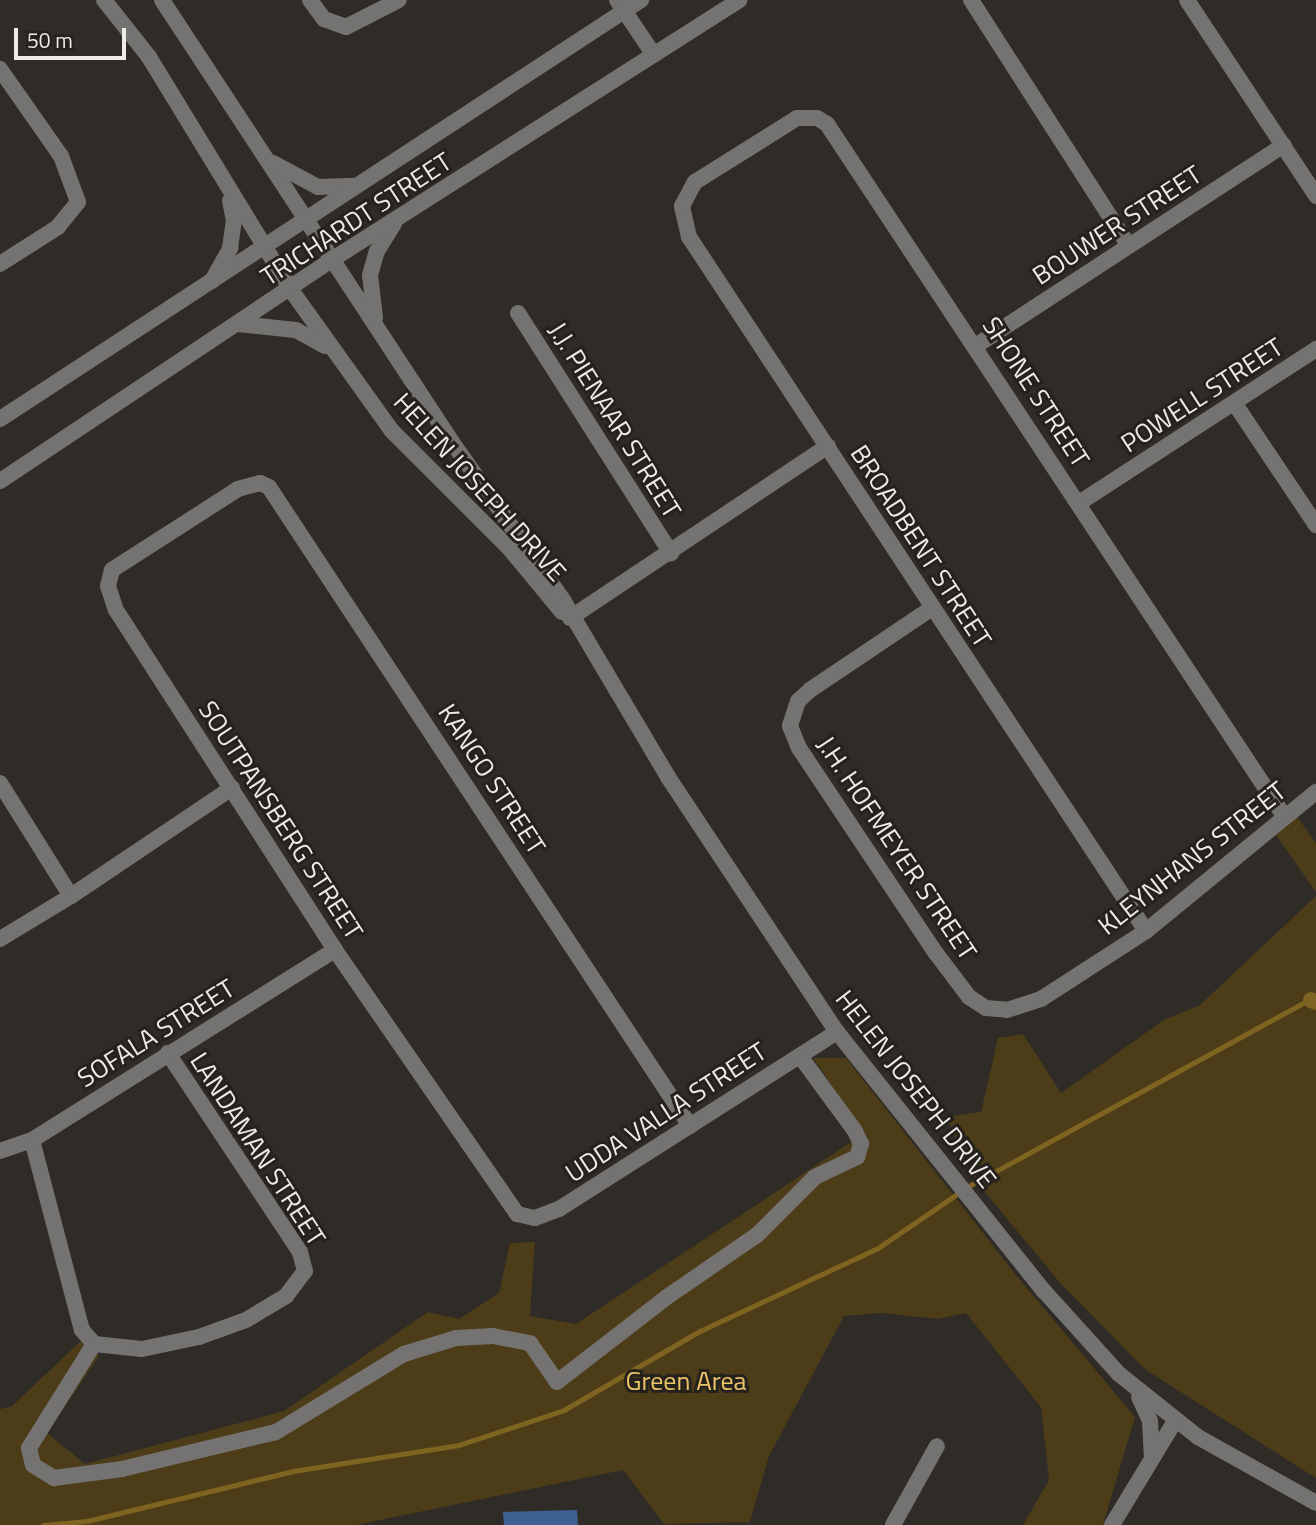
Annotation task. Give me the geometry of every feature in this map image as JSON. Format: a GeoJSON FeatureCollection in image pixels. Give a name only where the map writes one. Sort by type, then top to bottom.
{"type":"FeatureCollection","features":[{"type":"Feature","properties":{"kind":"street","name":"HELEN JOSEPH DRIVE"},"geometry":{"type":"LineString","coordinates":[[104,0],[149,57],[228,190],[291,290],[338,357],[408,450],[509,548],[570,618],[668,777],[837,1032],[1044,1290],[1133,1386],[1175,1421],[1273,1482],[1316,1503]]}},
{"type":"Feature","properties":{"kind":"street","name":"HELEN JOSEPH DRIVE"},"geometry":{"type":"LineString","coordinates":[[162,0],[376,328],[564,600],[570,618]]}},
{"type":"Feature","properties":{"kind":"street"},"geometry":{"type":"LineString","coordinates":[[310,0],[324,19],[346,27],[398,0]]}},
{"type":"Feature","properties":{"kind":"street","name":"TRICHARDT STREET"},"geometry":{"type":"LineString","coordinates":[[0,419],[265,248],[621,5],[641,0]]}},
{"type":"Feature","properties":{"kind":"street","name":"TRICHARDT STREET"},"geometry":{"type":"LineString","coordinates":[[0,481],[291,290],[333,259],[740,0]]}},
{"type":"Feature","properties":{"kind":"street"},"geometry":{"type":"LineString","coordinates":[[971,0],[1129,246]]}},
{"type":"Feature","properties":{"kind":"street"},"geometry":{"type":"LineString","coordinates":[[1187,0],[1316,196]]}},
{"type":"Feature","properties":{"kind":"street"},"geometry":{"type":"LineString","coordinates":[[621,5],[654,55]]}},
{"type":"Feature","properties":{"kind":"street"},"geometry":{"type":"LineString","coordinates":[[0,69],[61,156],[77,190],[74,213],[58,228],[0,264]]}},
{"type":"Feature","properties":{"kind":"street","name":"SHONE STREET"},"geometry":{"type":"LineString","coordinates":[[695,182],[797,118],[817,118],[827,124],[977,345],[1284,816]]}},
{"type":"Feature","properties":{"kind":"street","name":"BOUWER STREET"},"geometry":{"type":"LineString","coordinates":[[977,345],[1284,145]]}},
{"type":"Feature","properties":{"kind":"street"},"geometry":{"type":"LineString","coordinates":[[263,155],[306,183],[357,186]]}},
{"type":"Feature","properties":{"kind":"street","name":"BROADBENT STREET"},"geometry":{"type":"LineString","coordinates":[[695,182],[682,206],[689,237],[1146,931]]}},
{"type":"Feature","properties":{"kind":"street"},"geometry":{"type":"LineString","coordinates":[[211,283],[233,233],[228,190]]}},
{"type":"Feature","properties":{"kind":"street"},"geometry":{"type":"LineString","coordinates":[[376,328],[370,275],[377,251],[397,219]]}},
{"type":"Feature","properties":{"kind":"street","name":"J.J. PIENAAR STREET"},"geometry":{"type":"LineString","coordinates":[[518,313],[671,553]]}},
{"type":"Feature","properties":{"kind":"street"},"geometry":{"type":"LineString","coordinates":[[238,324],[296,330],[338,357]]}},
{"type":"Feature","properties":{"kind":"street","name":"POWELL STREET"},"geometry":{"type":"LineString","coordinates":[[1079,503],[1236,404],[1316,349]]}},
{"type":"Feature","properties":{"kind":"street"},"geometry":{"type":"LineString","coordinates":[[1236,404],[1316,525]]}},
{"type":"Feature","properties":{"kind":"street"},"geometry":{"type":"LineString","coordinates":[[570,618],[828,446]]}},
{"type":"Feature","properties":{"kind":"street","name":"KANGO STREET"},"geometry":{"type":"LineString","coordinates":[[238,489],[260,483],[276,495],[690,1126]]}},
{"type":"Feature","properties":{"kind":"street","name":"SOUTPANSBERG STREET"},"geometry":{"type":"LineString","coordinates":[[238,489],[123,562],[108,579],[116,610],[335,950],[517,1214]]}},
{"type":"Feature","properties":{"kind":"street","name":"J.H. HOFMEYER STREET"},"geometry":{"type":"LineString","coordinates":[[932,608],[810,690],[798,701],[790,726],[799,748],[935,952],[969,997],[986,1008]]}},
{"type":"Feature","properties":{"kind":"street"},"geometry":{"type":"LineString","coordinates":[[0,783],[71,897]]}},
{"type":"Feature","properties":{"kind":"street"},"geometry":{"type":"LineString","coordinates":[[0,939],[71,897],[232,788]]}},
{"type":"Feature","properties":{"kind":"street","name":"KLEYNHANS STREET"},"geometry":{"type":"LineString","coordinates":[[986,1008],[1007,1010],[1041,999],[1146,931],[1316,792]]}},
{"type":"Feature","properties":{"kind":"street","name":"SOFALA STREET"},"geometry":{"type":"LineString","coordinates":[[0,1151],[32,1140],[335,950]]}},
{"type":"Feature","properties":{"kind":"street","name":"UDDA VALLA STREET"},"geometry":{"type":"LineString","coordinates":[[517,1214],[536,1219],[559,1209],[837,1032]]}},
{"type":"Feature","properties":{"kind":"street","name":"LANDAMAN STREET"},"geometry":{"type":"LineString","coordinates":[[94,1344],[142,1349],[223,1331],[286,1296],[305,1271],[294,1241],[168,1053]]}},
{"type":"Feature","properties":{"kind":"street"},"geometry":{"type":"LineString","coordinates":[[32,1140],[82,1330],[94,1344],[29,1448],[33,1465],[54,1478],[122,1469],[276,1432],[404,1354],[456,1338],[493,1336],[530,1343],[557,1382],[667,1297],[757,1234],[815,1177],[857,1157],[859,1138],[800,1056]]}},
{"type":"Feature","properties":{"kind":"street"},"geometry":{"type":"LineString","coordinates":[[1133,1386],[1150,1422],[1152,1455]]}},
{"type":"Feature","properties":{"kind":"street"},"geometry":{"type":"LineString","coordinates":[[1112,1525],[1175,1421]]}},
{"type":"Feature","properties":{"kind":"street"},"geometry":{"type":"LineString","coordinates":[[893,1525],[937,1447]]}},
{"type":"Feature","properties":{"kind":"green space"},"geometry":{"type":"Polygon","coordinates":[[[1295,814],[1316,843],[1316,892],[1276,835],[1295,814]]]}},
{"type":"Feature","properties":{"kind":"green space"},"geometry":{"type":"Polygon","coordinates":[[[1316,896],[1316,1478],[1146,1370],[1061,1284],[976,1181],[946,1117],[981,1112],[998,1038],[1023,1034],[1061,1093],[1164,1020],[1200,1005],[1316,896]]]}},
{"type":"Feature","properties":{"kind":"green space","name":"Green Area"},"geometry":{"type":"Polygon","coordinates":[[[813,1058],[846,1058],[1016,1275],[1135,1417],[1103,1525],[1023,1525],[1049,1480],[1041,1407],[966,1313],[938,1319],[881,1313],[844,1316],[769,1456],[750,1522],[664,1524],[623,1470],[356,1525],[0,1525],[0,1409],[11,1407],[83,1339],[99,1356],[47,1433],[85,1464],[284,1411],[428,1312],[459,1319],[499,1293],[510,1243],[535,1242],[530,1316],[576,1324],[865,1133],[813,1058]]]}},
{"type":"Feature","properties":{"kind":"building"},"geometry":{"type":"Polygon","coordinates":[[[577,1510],[578,1525],[504,1525],[503,1512],[577,1510]]]}},
{"type":"Feature","properties":{"kind":"waterway"},"geometry":{"type":"LineString","coordinates":[[967,1187],[1316,996]]}},
{"type":"Feature","properties":{"kind":"waterway"},"geometry":{"type":"LineString","coordinates":[[1311,1000],[1316,1002]]}},
{"type":"Feature","properties":{"kind":"waterway"},"geometry":{"type":"LineString","coordinates":[[43,1525],[87,1521],[293,1471],[459,1445],[564,1410],[700,1331],[878,1248],[960,1192]]}}]}
